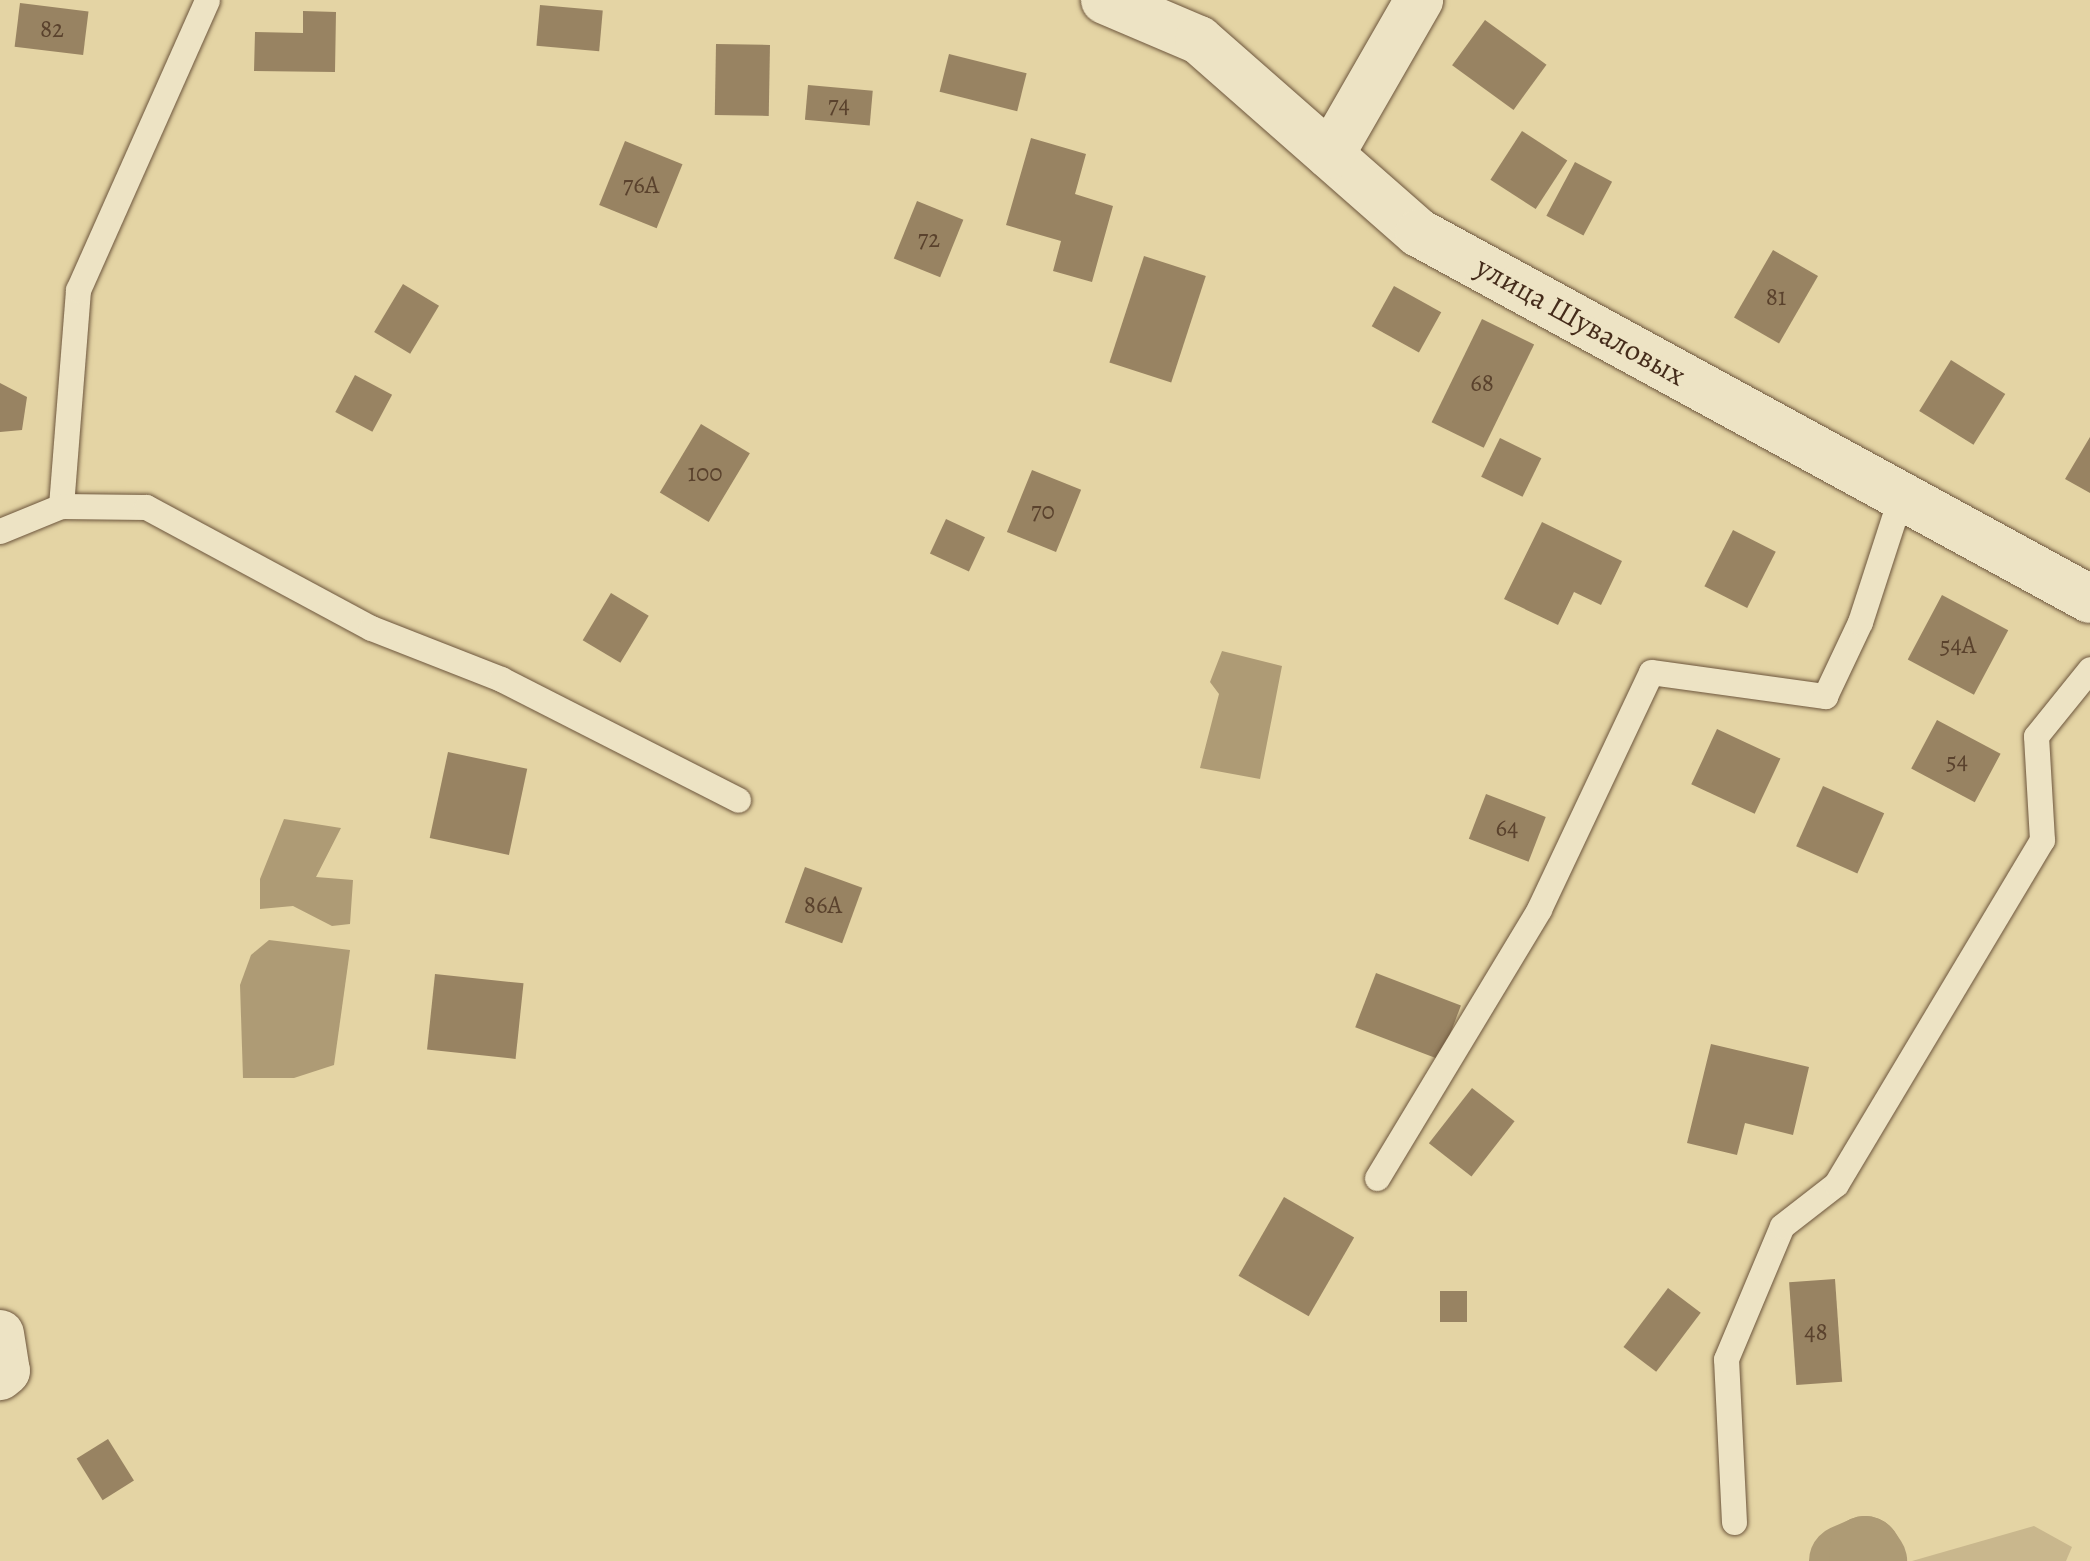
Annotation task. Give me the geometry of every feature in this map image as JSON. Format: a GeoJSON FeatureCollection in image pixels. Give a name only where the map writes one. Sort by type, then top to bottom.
{"type":"FeatureCollection","features":[{"type":"Feature","properties":{"kind":"street","name":"улица Шуваловых"},"geometry":{"type":"LineString","coordinates":[[1105,0],[1200,40],[1419,233],[2090,599]]}},
{"type":"Feature","properties":{"kind":"street"},"geometry":{"type":"LineString","coordinates":[[1330,155],[1419,0]]}},
{"type":"Feature","properties":{"kind":"street"},"geometry":{"type":"LineString","coordinates":[[0,1334],[6,1371],[0,1376]]}},
{"type":"Feature","properties":{"kind":"lane"},"geometry":{"type":"LineString","coordinates":[[61,506],[78,290],[208,0]]}},
{"type":"Feature","properties":{"kind":"lane"},"geometry":{"type":"LineString","coordinates":[[1376,1178],[1540,909],[1652,672],[1825,696],[1860,622],[1900,496]]}},
{"type":"Feature","properties":{"kind":"lane"},"geometry":{"type":"LineString","coordinates":[[0,530],[61,506],[146,507],[371,628],[501,678],[738,800]]}},
{"type":"Feature","properties":{"kind":"lane"},"geometry":{"type":"LineString","coordinates":[[1734,1522],[1726,1358],[1782,1226],[1836,1184],[2042,840],[2036,736],[2090,669]]}},
{"type":"Feature","properties":{"kind":"shaded area"},"geometry":{"type":"Polygon","coordinates":[[[1222,651],[1282,666],[1260,779],[1200,768],[1219,694],[1210,682],[1222,651]]]}},
{"type":"Feature","properties":{"kind":"shaded area"},"geometry":{"type":"Polygon","coordinates":[[[284,819],[341,828],[316,877],[353,880],[350,924],[332,926],[293,906],[260,909],[260,879],[284,819]]]}},
{"type":"Feature","properties":{"kind":"shaded area"},"geometry":{"type":"Polygon","coordinates":[[[269,940],[350,950],[334,1065],[294,1078],[243,1078],[240,985],[251,955],[269,940]]]}},
{"type":"Feature","properties":{"kind":"shaded area"},"geometry":{"type":"Polygon","coordinates":[[[2034,1526],[2072,1547],[2066,1561],[1912,1561],[2034,1526]]]}},
{"type":"Feature","properties":{"kind":"building"},"geometry":{"type":"Polygon","coordinates":[[[20,3],[88,11],[83,55],[15,47],[20,3]]]}},
{"type":"Feature","properties":{"kind":"building"},"geometry":{"type":"Polygon","coordinates":[[[540,5],[603,10],[599,51],[536,46],[540,5]]]}},
{"type":"Feature","properties":{"kind":"building"},"geometry":{"type":"Polygon","coordinates":[[[303,11],[336,12],[335,72],[254,71],[255,32],[303,33],[303,11]]]}},
{"type":"Feature","properties":{"kind":"building"},"geometry":{"type":"Polygon","coordinates":[[[1485,20],[1546,65],[1514,110],[1452,65],[1485,20]]]}},
{"type":"Feature","properties":{"kind":"building"},"geometry":{"type":"Polygon","coordinates":[[[716,44],[770,45],[769,116],[715,115],[716,44]]]}},
{"type":"Feature","properties":{"kind":"building"},"geometry":{"type":"Polygon","coordinates":[[[949,54],[1027,73],[1017,111],[940,92],[949,54]]]}},
{"type":"Feature","properties":{"kind":"building"},"geometry":{"type":"Polygon","coordinates":[[[808,85],[873,91],[870,126],[805,120],[808,85]]]}},
{"type":"Feature","properties":{"kind":"building"},"geometry":{"type":"Polygon","coordinates":[[[1522,131],[1567,160],[1536,209],[1490,180],[1522,131]]]}},
{"type":"Feature","properties":{"kind":"building"},"geometry":{"type":"Polygon","coordinates":[[[1031,138],[1086,154],[1075,194],[1113,206],[1092,282],[1053,271],[1061,241],[1006,225],[1031,138]]]}},
{"type":"Feature","properties":{"kind":"building"},"geometry":{"type":"Polygon","coordinates":[[[625,141],[682,164],[657,228],[599,205],[625,141]]]}},
{"type":"Feature","properties":{"kind":"building"},"geometry":{"type":"Polygon","coordinates":[[[1575,162],[1612,182],[1583,236],[1546,216],[1575,162]]]}},
{"type":"Feature","properties":{"kind":"building"},"geometry":{"type":"Polygon","coordinates":[[[917,201],[963,220],[940,277],[894,258],[917,201]]]}},
{"type":"Feature","properties":{"kind":"building"},"geometry":{"type":"Polygon","coordinates":[[[1773,250],[1818,276],[1779,344],[1734,318],[1773,250]]]}},
{"type":"Feature","properties":{"kind":"building"},"geometry":{"type":"Polygon","coordinates":[[[1144,256],[1206,276],[1171,383],[1109,363],[1144,256]]]}},
{"type":"Feature","properties":{"kind":"building"},"geometry":{"type":"Polygon","coordinates":[[[403,284],[439,306],[410,354],[374,332],[403,284]]]}},
{"type":"Feature","properties":{"kind":"building"},"geometry":{"type":"Polygon","coordinates":[[[1394,286],[1441,312],[1419,352],[1372,326],[1394,286]]]}},
{"type":"Feature","properties":{"kind":"building"},"geometry":{"type":"Polygon","coordinates":[[[1482,319],[1534,344],[1484,448],[1432,422],[1482,319]]]}},
{"type":"Feature","properties":{"kind":"building"},"geometry":{"type":"Polygon","coordinates":[[[1951,360],[2005,394],[1973,445],[1919,411],[1951,360]]]}},
{"type":"Feature","properties":{"kind":"building"},"geometry":{"type":"Polygon","coordinates":[[[355,375],[392,395],[372,432],[335,412],[355,375]]]}},
{"type":"Feature","properties":{"kind":"building"},"geometry":{"type":"Polygon","coordinates":[[[0,383],[27,397],[22,430],[0,432],[0,383]]]}},
{"type":"Feature","properties":{"kind":"building"},"geometry":{"type":"Polygon","coordinates":[[[701,424],[750,453],[709,522],[660,493],[701,424]]]}},
{"type":"Feature","properties":{"kind":"building"},"geometry":{"type":"Polygon","coordinates":[[[2090,437],[2090,493],[2065,479],[2090,437]]]}},
{"type":"Feature","properties":{"kind":"building"},"geometry":{"type":"Polygon","coordinates":[[[1500,438],[1541,458],[1522,497],[1481,477],[1500,438]]]}},
{"type":"Feature","properties":{"kind":"building"},"geometry":{"type":"Polygon","coordinates":[[[1032,470],[1081,490],[1056,552],[1007,532],[1032,470]]]}},
{"type":"Feature","properties":{"kind":"building"},"geometry":{"type":"Polygon","coordinates":[[[946,519],[985,537],[969,572],[930,553],[946,519]]]}},
{"type":"Feature","properties":{"kind":"building"},"geometry":{"type":"Polygon","coordinates":[[[1542,522],[1622,561],[1601,605],[1574,592],[1558,625],[1504,599],[1542,522]]]}},
{"type":"Feature","properties":{"kind":"building"},"geometry":{"type":"Polygon","coordinates":[[[1733,530],[1776,552],[1747,608],[1704,586],[1733,530]]]}},
{"type":"Feature","properties":{"kind":"building"},"geometry":{"type":"Polygon","coordinates":[[[611,593],[649,616],[620,663],[583,640],[611,593]]]}},
{"type":"Feature","properties":{"kind":"building"},"geometry":{"type":"Polygon","coordinates":[[[1942,595],[2008,630],[1974,695],[1908,659],[1942,595]]]}},
{"type":"Feature","properties":{"kind":"building"},"geometry":{"type":"Polygon","coordinates":[[[1937,720],[2001,754],[1975,802],[1911,769],[1937,720]]]}},
{"type":"Feature","properties":{"kind":"building"},"geometry":{"type":"Polygon","coordinates":[[[1717,729],[1780,759],[1755,814],[1691,784],[1717,729]]]}},
{"type":"Feature","properties":{"kind":"building"},"geometry":{"type":"Polygon","coordinates":[[[448,752],[527,769],[509,855],[430,838],[448,752]]]}},
{"type":"Feature","properties":{"kind":"building"},"geometry":{"type":"Polygon","coordinates":[[[1823,786],[1884,813],[1857,874],[1796,846],[1823,786]]]}},
{"type":"Feature","properties":{"kind":"building"},"geometry":{"type":"Polygon","coordinates":[[[1486,794],[1546,817],[1529,862],[1469,839],[1486,794]]]}},
{"type":"Feature","properties":{"kind":"building"},"geometry":{"type":"Polygon","coordinates":[[[805,867],[862,888],[842,943],[785,922],[805,867]]]}},
{"type":"Feature","properties":{"kind":"building"},"geometry":{"type":"Polygon","coordinates":[[[1376,973],[1461,1006],[1440,1060],[1355,1027],[1376,973]]]}},
{"type":"Feature","properties":{"kind":"building"},"geometry":{"type":"Polygon","coordinates":[[[435,974],[524,983],[516,1059],[427,1050],[435,974]]]}},
{"type":"Feature","properties":{"kind":"building"},"geometry":{"type":"Polygon","coordinates":[[[1711,1044],[1809,1067],[1793,1135],[1745,1123],[1737,1155],[1687,1143],[1711,1044]]]}},
{"type":"Feature","properties":{"kind":"building"},"geometry":{"type":"Polygon","coordinates":[[[1472,1088],[1515,1121],[1471,1176],[1429,1143],[1472,1088]]]}},
{"type":"Feature","properties":{"kind":"building"},"geometry":{"type":"Polygon","coordinates":[[[1284,1197],[1354,1238],[1309,1316],[1238,1276],[1284,1197]]]}},
{"type":"Feature","properties":{"kind":"building"},"geometry":{"type":"Polygon","coordinates":[[[1835,1279],[1842,1382],[1796,1385],[1789,1282],[1835,1279]]]}},
{"type":"Feature","properties":{"kind":"building"},"geometry":{"type":"Polygon","coordinates":[[[1668,1288],[1701,1313],[1656,1372],[1623,1347],[1668,1288]]]}},
{"type":"Feature","properties":{"kind":"building"},"geometry":{"type":"Polygon","coordinates":[[[1440,1291],[1467,1291],[1467,1322],[1440,1322],[1440,1291]]]}},
{"type":"Feature","properties":{"kind":"building"},"geometry":{"type":"Polygon","coordinates":[[[108,1439],[134,1481],[103,1500],[77,1459],[108,1439]]]}},
{"type":"Feature","properties":{"kind":"waterway"},"geometry":{"type":"LineString","coordinates":[[1845,1561],[1865,1552],[1871,1561]]}}]}
